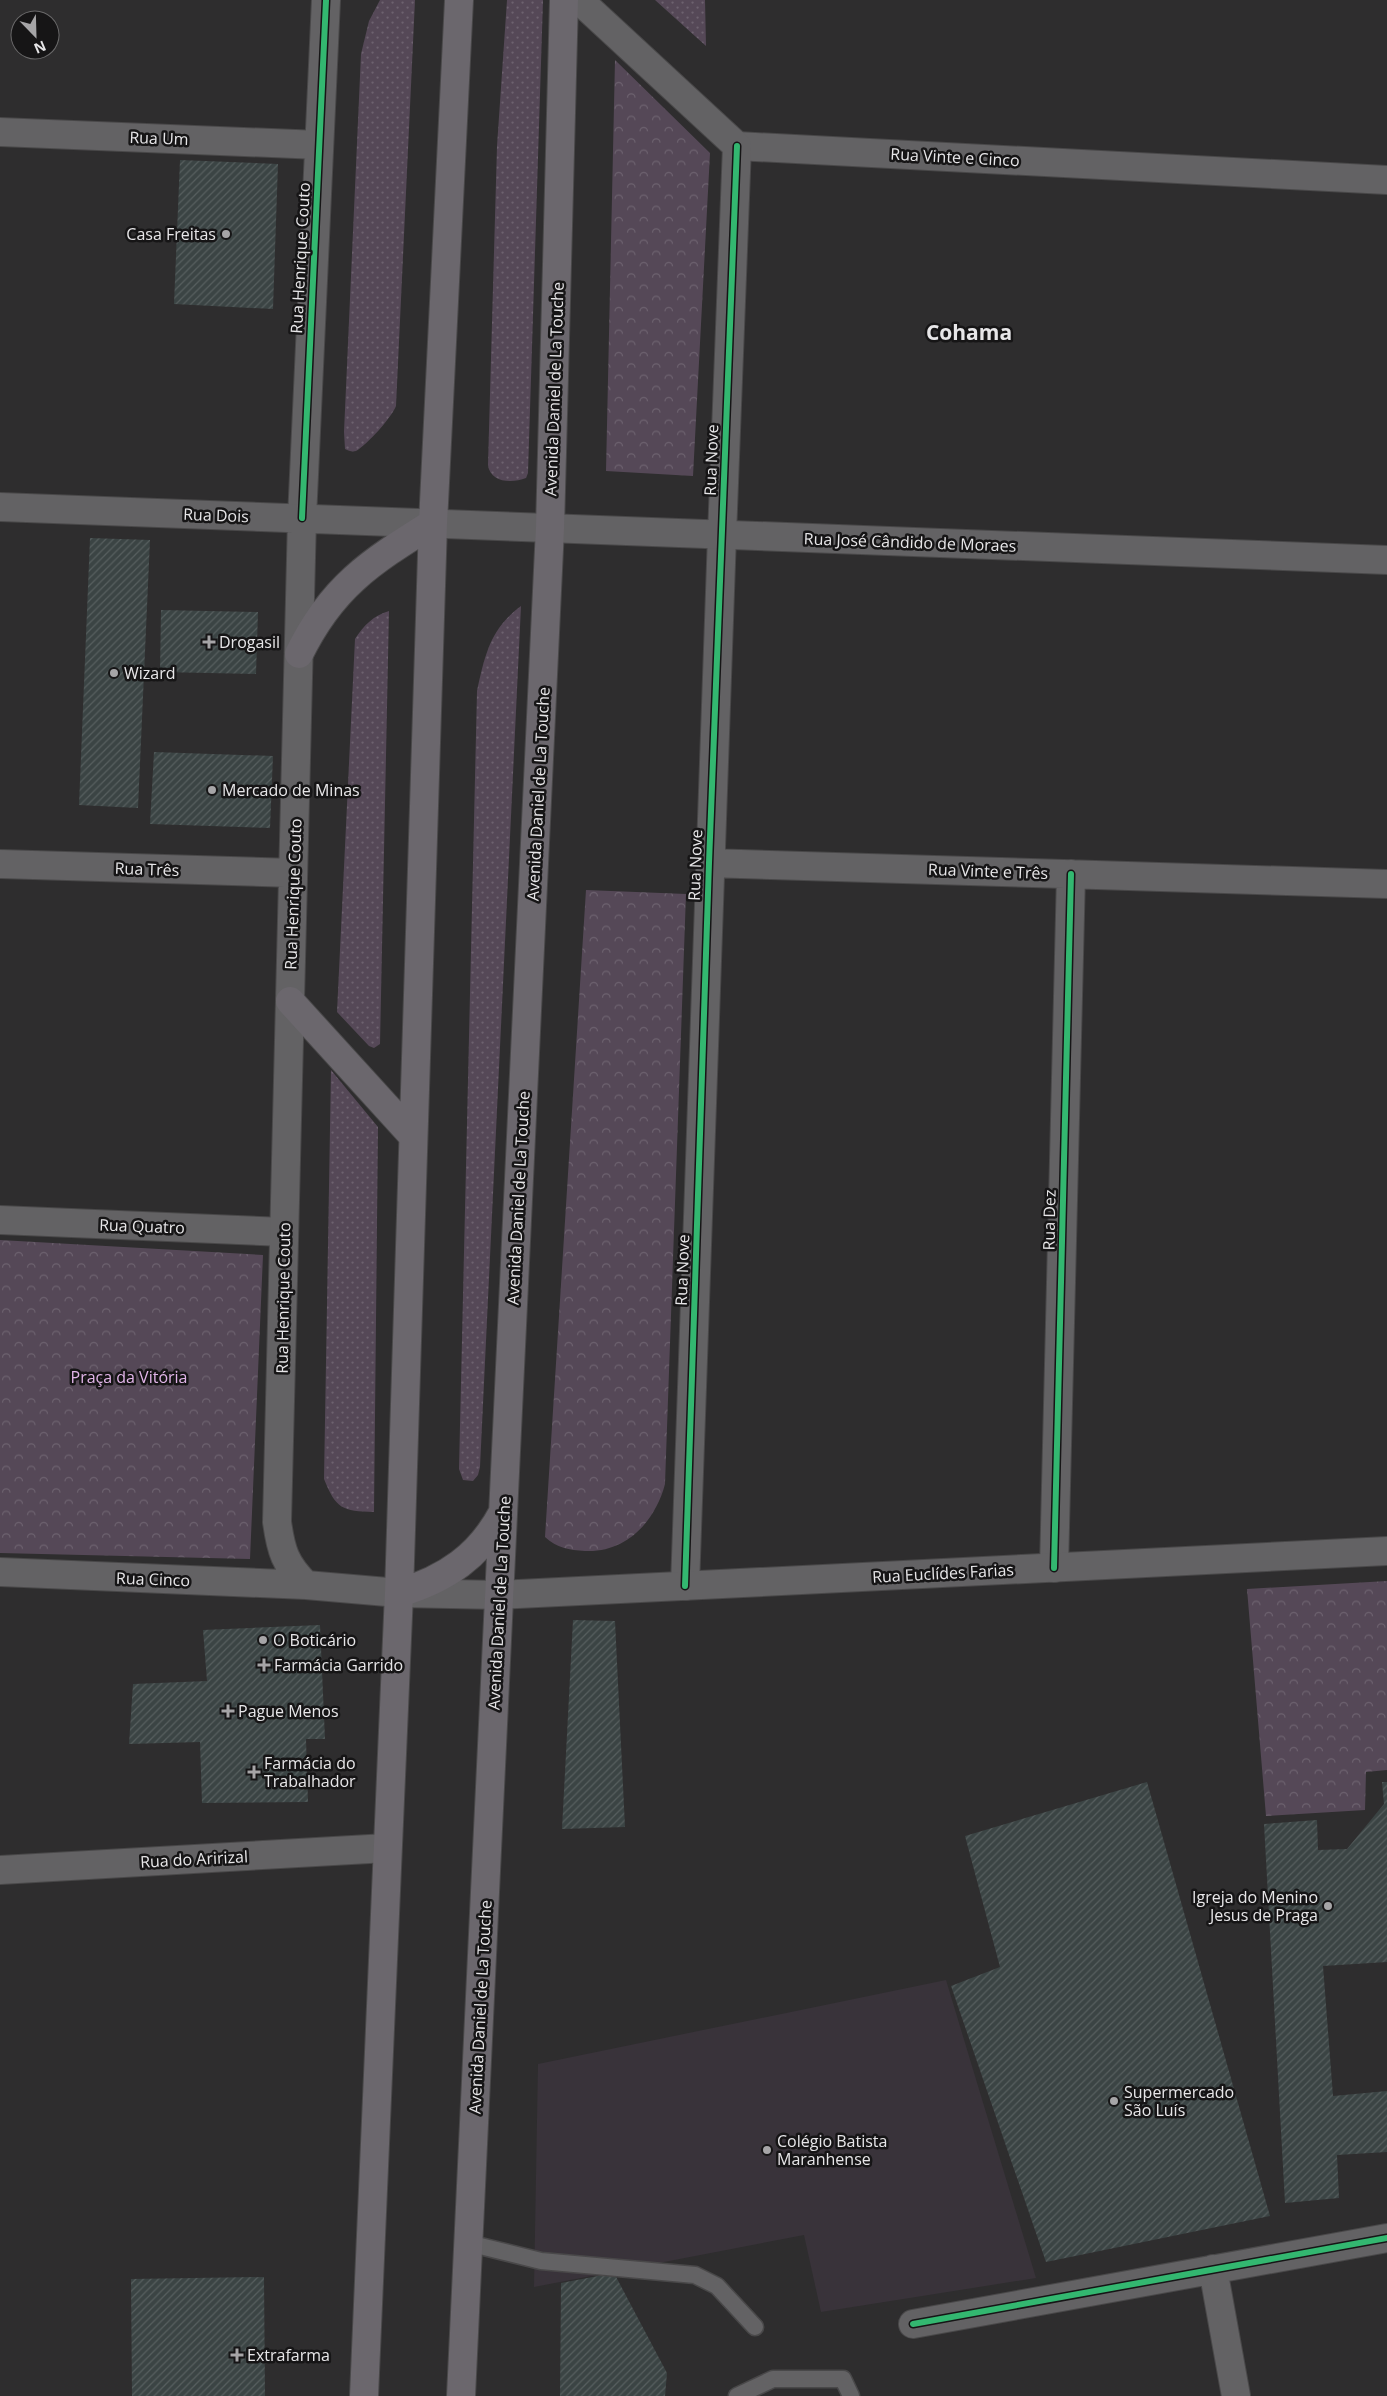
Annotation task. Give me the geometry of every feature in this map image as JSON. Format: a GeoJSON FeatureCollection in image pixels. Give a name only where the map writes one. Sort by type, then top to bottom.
{"type":"FeatureCollection","features":[{"type":"Feature","properties":{"kind":"main road"},"geometry":{"type":"LineString","coordinates":[[364,2396],[399,1593],[412,1135],[433,523],[459,0]]}},
{"type":"Feature","properties":{"kind":"main road","name":"Avenida Daniel de La Touche"},"geometry":{"type":"LineString","coordinates":[[461,2396],[550,528],[564,0]]}},
{"type":"Feature","properties":{"kind":"main road"},"geometry":{"type":"LineString","coordinates":[[299,654],[314,626],[346,583],[386,552],[433,523]]}},
{"type":"Feature","properties":{"kind":"main road"},"geometry":{"type":"LineString","coordinates":[[290,1001],[412,1135]]}},
{"type":"Feature","properties":{"kind":"main road"},"geometry":{"type":"LineString","coordinates":[[399,1593],[423,1586],[453,1570],[488,1537],[504,1511]]}},
{"type":"Feature","properties":{"kind":"street","name":"Rua Henrique Couto"},"geometry":{"type":"LineString","coordinates":[[306,1585],[291,1570],[280,1549],[277,1522],[302,518],[326,0]]}},
{"type":"Feature","properties":{"kind":"street"},"geometry":{"type":"LineString","coordinates":[[579,0],[737,146]]}},
{"type":"Feature","properties":{"kind":"street","name":"Rua Um"},"geometry":{"type":"LineString","coordinates":[[0,132],[319,145]]}},
{"type":"Feature","properties":{"kind":"street","name":"Rua Vinte e Cinco"},"geometry":{"type":"LineString","coordinates":[[737,146],[1387,180]]}},
{"type":"Feature","properties":{"kind":"street","name":"Rua Nove"},"geometry":{"type":"LineString","coordinates":[[685,1586],[709,862],[737,146]]}},
{"type":"Feature","properties":{"kind":"street","name":"Rua Dois"},"geometry":{"type":"LineString","coordinates":[[0,507],[433,523]]}},
{"type":"Feature","properties":{"kind":"street","name":"Rua José Cândido de Moraes"},"geometry":{"type":"LineString","coordinates":[[433,523],[1387,560]]}},
{"type":"Feature","properties":{"kind":"street","name":"Rua Vinte e Três"},"geometry":{"type":"LineString","coordinates":[[709,862],[1387,884]]}},
{"type":"Feature","properties":{"kind":"street","name":"Rua Três"},"geometry":{"type":"LineString","coordinates":[[0,864],[294,873]]}},
{"type":"Feature","properties":{"kind":"street","name":"Rua Dez"},"geometry":{"type":"LineString","coordinates":[[1054,1568],[1070,874]]}},
{"type":"Feature","properties":{"kind":"street","name":"Rua Quatro"},"geometry":{"type":"LineString","coordinates":[[0,1220],[284,1232]]}},
{"type":"Feature","properties":{"kind":"street","name":"Rua Euclídes Farias"},"geometry":{"type":"LineString","coordinates":[[500,1594],[1387,1551]]}},
{"type":"Feature","properties":{"kind":"street","name":"Rua Cinco"},"geometry":{"type":"LineString","coordinates":[[0,1572],[306,1585]]}},
{"type":"Feature","properties":{"kind":"street"},"geometry":{"type":"LineString","coordinates":[[306,1585],[399,1593],[500,1594]]}},
{"type":"Feature","properties":{"kind":"street","name":"Rua do Aririzal"},"geometry":{"type":"LineString","coordinates":[[0,1870],[387,1848]]}},
{"type":"Feature","properties":{"kind":"street"},"geometry":{"type":"LineString","coordinates":[[913,2324],[1387,2238]]}},
{"type":"Feature","properties":{"kind":"street"},"geometry":{"type":"LineString","coordinates":[[1213,2269],[1236,2396]]}},
{"type":"Feature","properties":{"kind":"lane"},"geometry":{"type":"LineString","coordinates":[[468,2243],[541,2260],[695,2275],[717,2286],[755,2327]]}},
{"type":"Feature","properties":{"kind":"lane"},"geometry":{"type":"LineString","coordinates":[[737,2396],[773,2379],[803,2379],[843,2380],[851,2396]]}},
{"type":"Feature","properties":{"kind":"shaded area","name":"Colégio Batista Maranhense"},"geometry":{"type":"Polygon","coordinates":[[[946,1980],[1036,2278],[821,2312],[804,2235],[534,2287],[538,2064],[946,1980]]]}},
{"type":"Feature","properties":{"kind":"green space"},"geometry":{"type":"Polygon","coordinates":[[[380,0],[415,0],[396,406],[390,417],[372,437],[361,448],[352,451],[345,449],[344,432],[361,54],[369,21],[380,0]]]}},
{"type":"Feature","properties":{"kind":"green space"},"geometry":{"type":"Polygon","coordinates":[[[507,0],[543,0],[528,473],[526,478],[514,481],[497,478],[490,471],[488,465],[497,146],[507,0]]]}},
{"type":"Feature","properties":{"kind":"green space"},"geometry":{"type":"Polygon","coordinates":[[[655,0],[705,0],[706,46],[655,0]]]}},
{"type":"Feature","properties":{"kind":"green space"},"geometry":{"type":"Polygon","coordinates":[[[615,60],[710,153],[693,476],[606,471],[615,60]]]}},
{"type":"Feature","properties":{"kind":"green space"},"geometry":{"type":"Polygon","coordinates":[[[521,606],[480,1467],[478,1475],[473,1481],[463,1480],[459,1469],[477,691],[490,644],[502,624],[521,606]]]}},
{"type":"Feature","properties":{"kind":"green space"},"geometry":{"type":"Polygon","coordinates":[[[389,611],[380,1044],[374,1048],[369,1046],[337,1012],[355,639],[369,622],[389,611]]]}},
{"type":"Feature","properties":{"kind":"green space"},"geometry":{"type":"Polygon","coordinates":[[[586,890],[686,894],[665,1484],[654,1511],[637,1532],[626,1541],[613,1547],[585,1551],[564,1548],[554,1544],[545,1537],[586,890]]]}},
{"type":"Feature","properties":{"kind":"green space"},"geometry":{"type":"Polygon","coordinates":[[[331,1070],[378,1127],[374,1512],[354,1511],[342,1506],[332,1497],[324,1479],[331,1070]]]}},
{"type":"Feature","properties":{"kind":"green space","name":"Praça da Vitória"},"geometry":{"type":"Polygon","coordinates":[[[0,1240],[263,1255],[250,1559],[0,1553],[0,1240]]]}},
{"type":"Feature","properties":{"kind":"green space"},"geometry":{"type":"Polygon","coordinates":[[[1387,1581],[1387,1770],[1366,1772],[1365,1810],[1266,1816],[1247,1589],[1387,1581]]]}},
{"type":"Feature","properties":{"kind":"building","name":"Casa Freitas"},"geometry":{"type":"Polygon","coordinates":[[[180,160],[278,164],[273,309],[174,304],[180,160]]]}},
{"type":"Feature","properties":{"kind":"building","name":"Wizard"},"geometry":{"type":"Polygon","coordinates":[[[90,538],[150,540],[138,808],[79,805],[90,538]]]}},
{"type":"Feature","properties":{"kind":"building","name":"Drogasil"},"geometry":{"type":"Polygon","coordinates":[[[161,610],[258,612],[256,674],[160,672],[161,610]]]}},
{"type":"Feature","properties":{"kind":"building","name":"Mercado de Minas"},"geometry":{"type":"Polygon","coordinates":[[[154,752],[273,756],[270,828],[150,824],[154,752]]]}},
{"type":"Feature","properties":{"kind":"building"},"geometry":{"type":"Polygon","coordinates":[[[573,1620],[615,1621],[625,1827],[562,1829],[573,1620]]]}},
{"type":"Feature","properties":{"kind":"building"},"geometry":{"type":"Polygon","coordinates":[[[320,1625],[325,1739],[306,1739],[308,1802],[202,1803],[200,1742],[129,1744],[133,1684],[207,1681],[203,1630],[320,1625]]]}},
{"type":"Feature","properties":{"kind":"building","name":"Supermercado São Luís"},"geometry":{"type":"Polygon","coordinates":[[[1147,1782],[1270,2216],[1046,2262],[951,1986],[1000,1967],[965,1836],[1147,1782]]]}},
{"type":"Feature","properties":{"kind":"building"},"geometry":{"type":"Polygon","coordinates":[[[1382,1782],[1387,1782],[1387,1962],[1323,1966],[1333,2096],[1387,2091],[1387,2152],[1337,2155],[1339,2198],[1285,2203],[1264,1824],[1317,1820],[1318,1850],[1347,1849],[1384,1804],[1382,1782]]]}},
{"type":"Feature","properties":{"kind":"building"},"geometry":{"type":"Polygon","coordinates":[[[614,2273],[667,2373],[665,2396],[560,2396],[561,2283],[614,2273]]]}},
{"type":"Feature","properties":{"kind":"building"},"geometry":{"type":"Polygon","coordinates":[[[264,2277],[265,2396],[132,2396],[131,2279],[264,2277]]]}},
{"type":"Feature","properties":{"kind":"cycle path"},"geometry":{"type":"LineString","coordinates":[[302,518],[326,0]]}},
{"type":"Feature","properties":{"kind":"cycle path"},"geometry":{"type":"LineString","coordinates":[[685,1586],[709,863],[737,146]]}},
{"type":"Feature","properties":{"kind":"cycle path"},"geometry":{"type":"LineString","coordinates":[[1054,1568],[1071,874]]}},
{"type":"Feature","properties":{"kind":"cycle path"},"geometry":{"type":"LineString","coordinates":[[913,2324],[1387,2238]]}},
{"type":"Feature","properties":{"kind":"place","name":"Casa Freitas"},"geometry":{"type":"Point","coordinates":[226,234]}},
{"type":"Feature","properties":{"kind":"place","name":"Drogasil"},"geometry":{"type":"Point","coordinates":[209,642]}},
{"type":"Feature","properties":{"kind":"place","name":"Wizard"},"geometry":{"type":"Point","coordinates":[114,673]}},
{"type":"Feature","properties":{"kind":"place","name":"Mercado de Minas"},"geometry":{"type":"Point","coordinates":[212,790]}},
{"type":"Feature","properties":{"kind":"place","name":"O Boticário"},"geometry":{"type":"Point","coordinates":[263,1640]}},
{"type":"Feature","properties":{"kind":"place","name":"Farmácia Garrido"},"geometry":{"type":"Point","coordinates":[264,1665]}},
{"type":"Feature","properties":{"kind":"place","name":"Pague Menos"},"geometry":{"type":"Point","coordinates":[228,1711]}},
{"type":"Feature","properties":{"kind":"place","name":"Farmácia do Trabalhador"},"geometry":{"type":"Point","coordinates":[254,1772]}},
{"type":"Feature","properties":{"kind":"place","name":"Igreja do Menino Jesus de Praga"},"geometry":{"type":"Point","coordinates":[1328,1906]}},
{"type":"Feature","properties":{"kind":"place","name":"Supermercado São Luís"},"geometry":{"type":"Point","coordinates":[1114,2101]}},
{"type":"Feature","properties":{"kind":"place","name":"Colégio Batista Maranhense"},"geometry":{"type":"Point","coordinates":[767,2150]}},
{"type":"Feature","properties":{"kind":"place","name":"Extrafarma"},"geometry":{"type":"Point","coordinates":[237,2355]}},
{"type":"Feature","properties":{"kind":"district","name":"Cohama"},"geometry":{"type":"Point","coordinates":[969,333]}}]}
